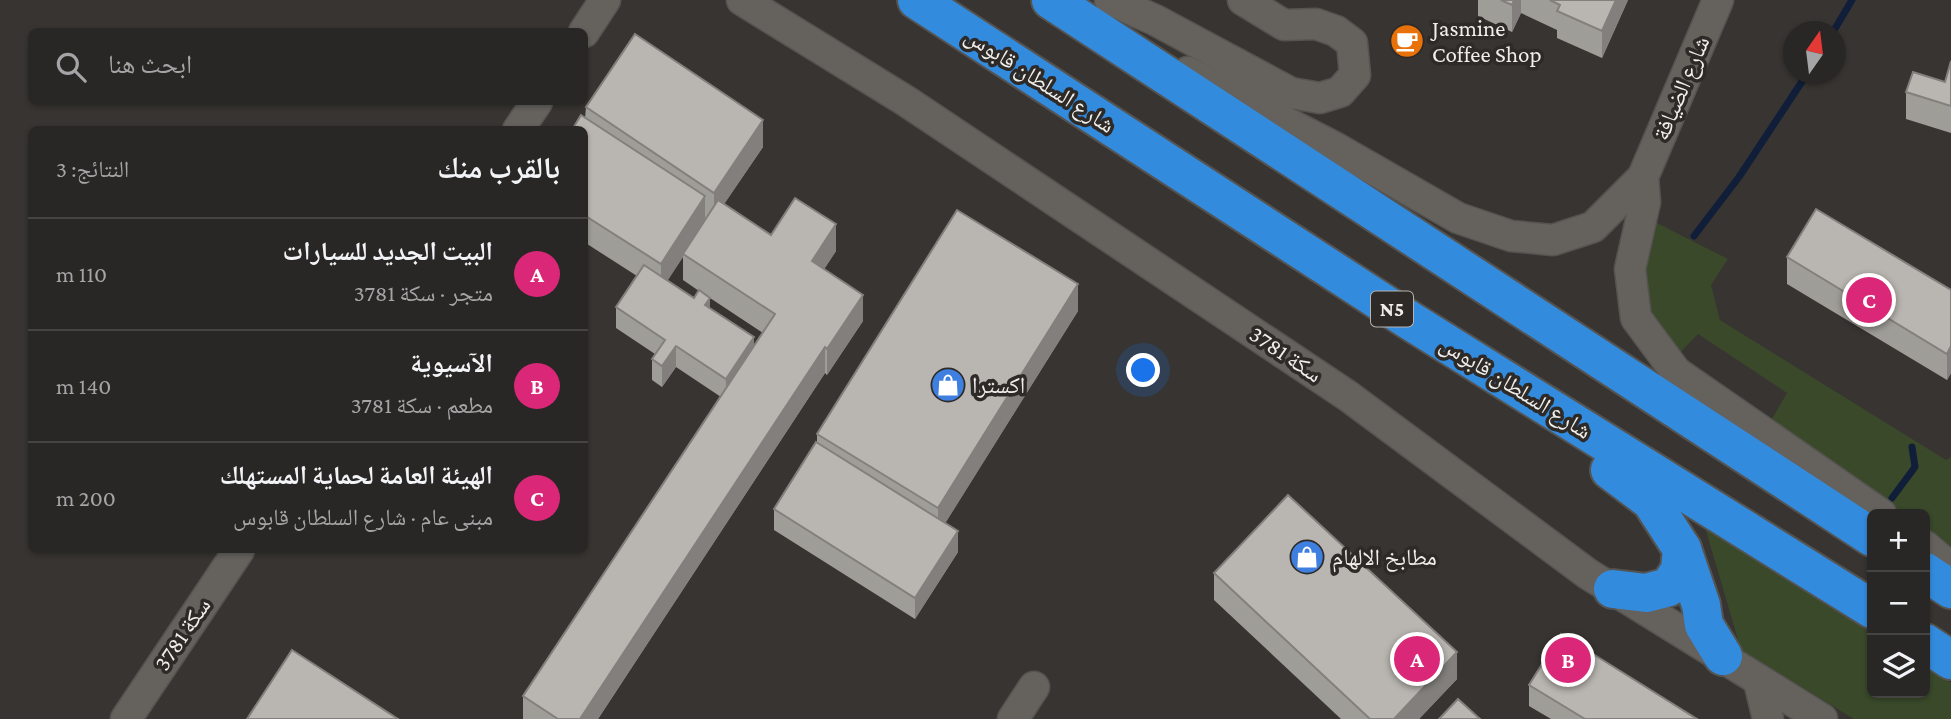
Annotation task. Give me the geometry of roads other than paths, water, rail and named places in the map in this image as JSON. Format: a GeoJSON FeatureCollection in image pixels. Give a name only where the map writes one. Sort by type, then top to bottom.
{"type":"FeatureCollection","features":[{"type":"Feature","properties":{"kind":"highway","name":"شارع السلطان قابوس"},"geometry":{"type":"LineString","coordinates":[[917,0],[1409,320],[1867,606]]}},
{"type":"Feature","properties":{"kind":"highway"},"geometry":{"type":"LineString","coordinates":[[1055,2],[1867,534]]}},
{"type":"Feature","properties":{"kind":"highway"},"geometry":{"type":"LineString","coordinates":[[1409,320],[1651,501],[1682,549],[1701,605],[1704,625],[1723,656]]}},
{"type":"Feature","properties":{"kind":"highway"},"geometry":{"type":"LineString","coordinates":[[1613,589],[1646,593],[1669,587],[1680,570],[1682,549]]}},
{"type":"Feature","properties":{"kind":"highway"},"geometry":{"type":"LineString","coordinates":[[1930,575],[1951,589]]}},
{"type":"Feature","properties":{"kind":"highway"},"geometry":{"type":"LineString","coordinates":[[1930,646],[1951,660]]}},
{"type":"Feature","properties":{"kind":"street"},"geometry":{"type":"LineString","coordinates":[[587,28],[605,0]]}},
{"type":"Feature","properties":{"kind":"street","name":"سكة 3781"},"geometry":{"type":"LineString","coordinates":[[742,0],[906,101],[1348,396],[1511,520],[1613,589],[1822,719]]}},
{"type":"Feature","properties":{"kind":"street"},"geometry":{"type":"LineString","coordinates":[[1110,0],[1155,20],[1291,93],[1320,98],[1340,92],[1355,75],[1352,43],[1336,31],[1316,24],[1284,25],[1242,0]]}},
{"type":"Feature","properties":{"kind":"street","name":"شارع الضيافة"},"geometry":{"type":"LineString","coordinates":[[1643,177],[1718,0]]}},
{"type":"Feature","properties":{"kind":"street"},"geometry":{"type":"LineString","coordinates":[[1055,2],[1336,148],[1458,218],[1511,236],[1553,240],[1593,227],[1643,177]]}},
{"type":"Feature","properties":{"kind":"street"},"geometry":{"type":"LineString","coordinates":[[521,126],[535,105]]}},
{"type":"Feature","properties":{"kind":"street"},"geometry":{"type":"LineString","coordinates":[[1643,177],[1645,202],[1630,269],[1636,318],[1676,372],[1874,509]]}},
{"type":"Feature","properties":{"kind":"street"},"geometry":{"type":"LineString","coordinates":[[1930,550],[1951,568]]}},
{"type":"Feature","properties":{"kind":"street","name":"سكة 3781"},"geometry":{"type":"LineString","coordinates":[[126,719],[237,553]]}},
{"type":"Feature","properties":{"kind":"street"},"geometry":{"type":"LineString","coordinates":[[1759,681],[1768,719]]}},
{"type":"Feature","properties":{"kind":"street"},"geometry":{"type":"LineString","coordinates":[[1013,719],[1034,687]]}},
{"type":"Feature","properties":{"kind":"waterway"},"geometry":{"type":"LineString","coordinates":[[1840,21],[1852,0]]}},
{"type":"Feature","properties":{"kind":"waterway"},"geometry":{"type":"LineString","coordinates":[[1694,236],[1739,177],[1800,84]]}},
{"type":"Feature","properties":{"kind":"waterway"},"geometry":{"type":"LineString","coordinates":[[1892,498],[1915,467],[1912,447]]}},
{"type":"Feature","properties":{"kind":"place","name":"Jasmine Coffee Shop"},"geometry":{"type":"Point","coordinates":[1407,41]}},
{"type":"Feature","properties":{"kind":"place","name":"الهيئة العامة لحماية المستهلك"},"geometry":{"type":"Point","coordinates":[1869,300]}},
{"type":"Feature","properties":{"kind":"place","name":"اكسترا"},"geometry":{"type":"Point","coordinates":[948,385]}},
{"type":"Feature","properties":{"kind":"place","name":"مطابخ الالهام"},"geometry":{"type":"Point","coordinates":[1307,557]}},
{"type":"Feature","properties":{"kind":"place","name":"البيت الجديد للسيارات"},"geometry":{"type":"Point","coordinates":[1417,659]}},
{"type":"Feature","properties":{"kind":"place","name":"الآسيوية"},"geometry":{"type":"Point","coordinates":[1568,660]}}]}
